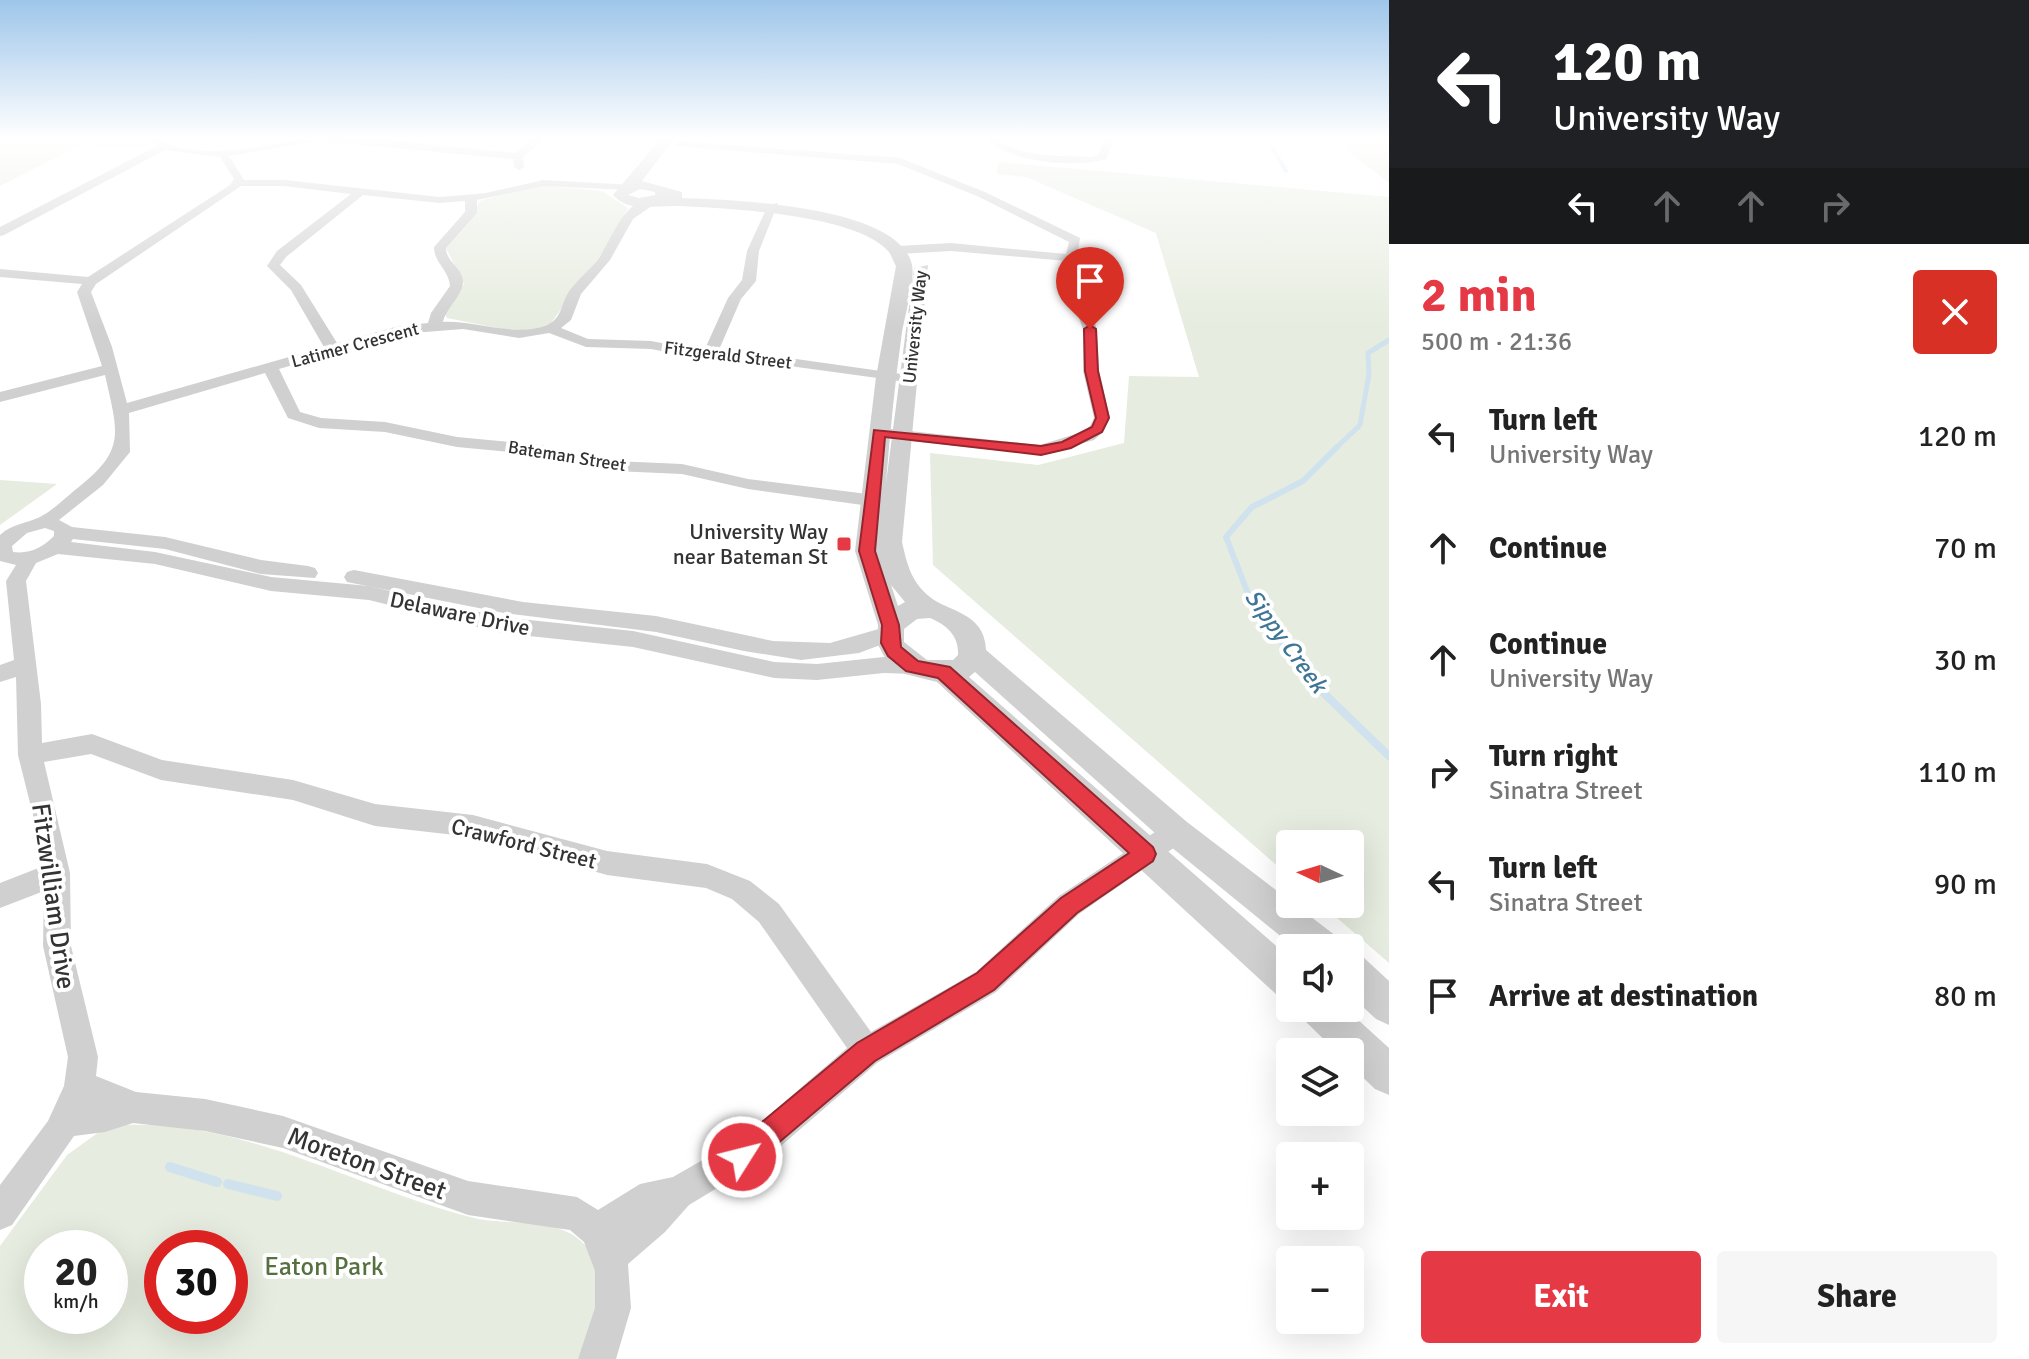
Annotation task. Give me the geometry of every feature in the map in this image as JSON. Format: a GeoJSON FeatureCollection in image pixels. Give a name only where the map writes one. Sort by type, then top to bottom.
{"type":"FeatureCollection","features":[{"type":"Feature","properties":{"kind":"street"},"geometry":{"type":"LineString","coordinates":[[0,232],[56,200]]}},
{"type":"Feature","properties":{"kind":"street"},"geometry":{"type":"LineString","coordinates":[[45,522],[112,466],[124,448],[121,410],[93,308],[84,292],[91,281],[212,200]]}},
{"type":"Feature","properties":{"kind":"street"},"geometry":{"type":"LineString","coordinates":[[334,351],[296,288],[273,266],[281,254],[350,200]]}},
{"type":"Feature","properties":{"kind":"street"},"geometry":{"type":"LineString","coordinates":[[435,325],[438,313],[457,286],[456,276],[440,256],[440,247],[472,212],[471,200]]}},
{"type":"Feature","properties":{"kind":"street"},"geometry":{"type":"LineString","coordinates":[[550,329],[564,320],[575,293],[604,260],[628,217],[632,207],[630,200]]}},
{"type":"Feature","properties":{"kind":"street"},"geometry":{"type":"LineString","coordinates":[[628,217],[650,200]]}},
{"type":"Feature","properties":{"kind":"street","name":"University Way"},"geometry":{"type":"LineString","coordinates":[[705,200],[841,219],[906,249],[922,265],[909,380],[891,434],[882,502],[867,551],[890,630]]}},
{"type":"Feature","properties":{"kind":"street"},"geometry":{"type":"LineString","coordinates":[[891,434],[1041,450],[1066,445],[1097,429],[1102,418],[1091,371],[1093,344],[1079,299],[1081,275],[1071,258],[1076,241],[992,200]]}},
{"type":"Feature","properties":{"kind":"street"},"geometry":{"type":"LineString","coordinates":[[709,356],[735,298],[749,281],[753,251],[772,208]]}},
{"type":"Feature","properties":{"kind":"street"},"geometry":{"type":"LineString","coordinates":[[906,249],[951,247],[1071,258]]}},
{"type":"Feature","properties":{"kind":"street","name":"University Way"},"geometry":{"type":"LineString","coordinates":[[891,434],[886,377],[906,249]]}},
{"type":"Feature","properties":{"kind":"street"},"geometry":{"type":"LineString","coordinates":[[0,273],[91,281]]}},
{"type":"Feature","properties":{"kind":"street","name":"Latimer Crescent"},"geometry":{"type":"LineString","coordinates":[[121,410],[399,330],[435,325],[469,326],[514,334],[550,329]]}},
{"type":"Feature","properties":{"kind":"street","name":"Fitzgerald Street"},"geometry":{"type":"LineString","coordinates":[[550,329],[586,343],[651,345],[709,356],[775,360],[909,380]]}},
{"type":"Feature","properties":{"kind":"street","name":"Bateman Street"},"geometry":{"type":"LineString","coordinates":[[270,367],[294,415],[319,423],[385,427],[457,442],[540,450],[614,466],[682,469],[748,484],[882,502]]}},
{"type":"Feature","properties":{"kind":"street"},"geometry":{"type":"LineString","coordinates":[[0,397],[110,369]]}},
{"type":"Feature","properties":{"kind":"street","name":"University Way"},"geometry":{"type":"LineString","coordinates":[[882,502],[891,556],[907,592],[926,610]]}},
{"type":"Feature","properties":{"kind":"street"},"geometry":{"type":"LineString","coordinates":[[45,522],[58,523],[60,540],[29,559],[4,556],[2,545],[16,531],[45,522]]}},
{"type":"Feature","properties":{"kind":"street","name":"Delaware Drive"},"geometry":{"type":"LineString","coordinates":[[60,540],[165,543],[270,569],[412,584],[502,606],[659,625],[774,652],[840,651],[890,630]]}},
{"type":"Feature","properties":{"kind":"street","name":"Delaware Drive"},"geometry":{"type":"LineString","coordinates":[[60,540],[155,558],[251,582],[369,593],[501,625],[633,639],[774,670],[817,672],[884,665],[928,669]]}},
{"type":"Feature","properties":{"kind":"street","name":"Fitzwilliam Drive"},"geometry":{"type":"LineString","coordinates":[[0,1213],[64,1121],[79,1088],[82,1042],[57,946],[60,911],[57,873],[47,817],[32,762],[26,664],[16,581],[29,559]]}},
{"type":"Feature","properties":{"kind":"street"},"geometry":{"type":"LineString","coordinates":[[928,669],[962,667],[973,655],[975,646],[968,629],[949,615],[926,610],[905,613],[890,630],[895,652],[928,669],[1276,970]]}},
{"type":"Feature","properties":{"kind":"street"},"geometry":{"type":"LineString","coordinates":[[973,655],[1176,832],[1305,934]]}},
{"type":"Feature","properties":{"kind":"street"},"geometry":{"type":"LineString","coordinates":[[0,674],[26,664]]}},
{"type":"Feature","properties":{"kind":"street","name":"Crawford Street"},"geometry":{"type":"LineString","coordinates":[[32,762],[107,752],[161,770],[293,790],[363,813],[461,824],[590,860],[630,868],[690,873],[724,882],[769,913],[845,1017],[866,1052]]}},
{"type":"Feature","properties":{"kind":"street"},"geometry":{"type":"LineString","coordinates":[[597,1359],[613,1308],[614,1279],[603,1244],[653,1220],[677,1193],[728,1166],[765,1140],[866,1052],[986,982],[1069,905],[1176,832]]}},
{"type":"Feature","properties":{"kind":"street"},"geometry":{"type":"LineString","coordinates":[[0,896],[57,873]]}},
{"type":"Feature","properties":{"kind":"street"},"geometry":{"type":"LineString","coordinates":[[1364,983],[1389,1006]]}},
{"type":"Feature","properties":{"kind":"street"},"geometry":{"type":"LineString","coordinates":[[1333,1022],[1389,1075]]}},
{"type":"Feature","properties":{"kind":"street","name":"Moreton Street"},"geometry":{"type":"LineString","coordinates":[[79,1088],[110,1095],[133,1107]]}},
{"type":"Feature","properties":{"kind":"street","name":"Moreton Street"},"geometry":{"type":"LineString","coordinates":[[64,1121],[133,1107],[205,1115],[283,1132],[442,1191],[483,1201],[572,1213],[603,1244]]}},
{"type":"Feature","properties":{"kind":"green space"},"geometry":{"type":"Polygon","coordinates":[[[616,200],[628,208],[605,249],[551,323],[536,329],[512,331],[447,318],[445,314],[464,284],[446,248],[471,220],[480,201],[616,200]]]}},
{"type":"Feature","properties":{"kind":"green space"},"geometry":{"type":"Polygon","coordinates":[[[1080,200],[1389,200],[1389,963],[1364,941],[1364,934],[1356,934],[1337,918],[1364,918],[1364,830],[1276,830],[1276,865],[933,565],[930,453],[1038,465],[1124,443],[1129,376],[1199,377],[1156,233],[1080,200]]]}},
{"type":"Feature","properties":{"kind":"green space"},"geometry":{"type":"Polygon","coordinates":[[[0,480],[57,484],[0,525],[0,480]]]}},
{"type":"Feature","properties":{"kind":"green space","name":"Eaton Park"},"geometry":{"type":"Polygon","coordinates":[[[124,1125],[170,1126],[215,1133],[258,1145],[474,1218],[561,1229],[584,1244],[593,1257],[597,1271],[597,1301],[578,1359],[0,1359],[0,1246],[67,1155],[99,1132],[124,1125]]]}},
{"type":"Feature","properties":{"kind":"waterway","name":"Sippy Creek"},"geometry":{"type":"LineString","coordinates":[[1335,449],[1360,425],[1369,374],[1368,353],[1389,340]]}},
{"type":"Feature","properties":{"kind":"waterway","name":"Sippy Creek"},"geometry":{"type":"LineString","coordinates":[[1307,678],[1249,596],[1226,537],[1252,507],[1303,481],[1335,449]]}},
{"type":"Feature","properties":{"kind":"waterway","name":"Sippy Creek"},"geometry":{"type":"LineString","coordinates":[[1306,676],[1389,756]]}},
{"type":"Feature","properties":{"kind":"waterway"},"geometry":{"type":"LineString","coordinates":[[170,1167],[217,1182]]}},
{"type":"Feature","properties":{"kind":"waterway"},"geometry":{"type":"LineString","coordinates":[[228,1184],[277,1196]]}},
{"type":"Feature","properties":{"kind":"place","name":"University Way near Bateman St"},"geometry":{"type":"Point","coordinates":[844,544]}},
{"type":"Feature","properties":{"kind":"route"},"geometry":{"type":"LineString","coordinates":[[742,1157],[773,1134],[866,1052],[986,982],[1069,905],[1145,854],[944,672],[923,670],[902,660],[890,643],[891,625],[867,551],[879,433],[1041,450],[1066,445],[1097,429],[1102,418],[1091,371],[1093,344],[1090,329]]}}]}
